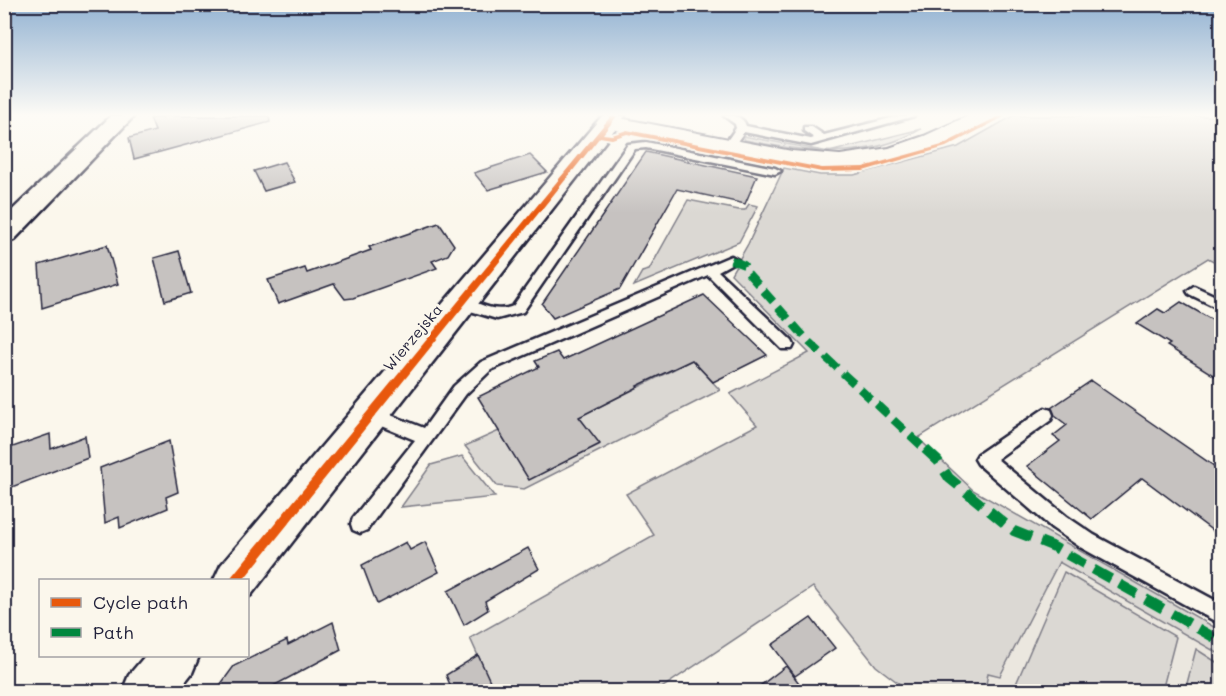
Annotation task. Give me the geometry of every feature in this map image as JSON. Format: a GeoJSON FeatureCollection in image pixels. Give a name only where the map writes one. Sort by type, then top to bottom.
{"type":"FeatureCollection","features":[{"type":"Feature","properties":{"kind":"street"},"geometry":{"type":"LineString","coordinates":[[4,234],[90,148]]}},
{"type":"Feature","properties":{"kind":"street","name":"Wierzejska"},"geometry":{"type":"LineString","coordinates":[[237,579],[587,148]]}},
{"type":"Feature","properties":{"kind":"street"},"geometry":{"type":"LineString","coordinates":[[775,148],[822,162],[860,160],[906,148]]}},
{"type":"Feature","properties":{"kind":"street"},"geometry":{"type":"LineString","coordinates":[[146,692],[174,657]]}},
{"type":"Feature","properties":{"kind":"lane"},"geometry":{"type":"LineString","coordinates":[[462,304],[499,315],[510,314],[518,309],[630,148]]}},
{"type":"Feature","properties":{"kind":"lane"},"geometry":{"type":"LineString","coordinates":[[663,148],[776,171]]}},
{"type":"Feature","properties":{"kind":"lane"},"geometry":{"type":"LineString","coordinates":[[360,524],[460,390],[486,366],[731,260]]}},
{"type":"Feature","properties":{"kind":"lane"},"geometry":{"type":"LineString","coordinates":[[710,270],[787,345]]}},
{"type":"Feature","properties":{"kind":"lane"},"geometry":{"type":"LineString","coordinates":[[1194,291],[1221,305]]}},
{"type":"Feature","properties":{"kind":"lane"},"geometry":{"type":"LineString","coordinates":[[370,414],[427,437]]}},
{"type":"Feature","properties":{"kind":"lane"},"geometry":{"type":"LineString","coordinates":[[1045,415],[984,459],[1059,522],[1087,541],[1221,615]]}},
{"type":"Feature","properties":{"kind":"shaded area"},"geometry":{"type":"Polygon","coordinates":[[[865,148],[857,150],[832,151],[865,148]]]}},
{"type":"Feature","properties":{"kind":"shaded area"},"geometry":{"type":"Polygon","coordinates":[[[953,148],[1221,148],[1221,265],[1208,258],[918,438],[973,490],[1221,631],[1221,655],[1059,562],[1000,676],[988,673],[985,691],[909,691],[876,666],[813,587],[657,691],[494,691],[470,638],[654,535],[626,494],[757,425],[730,394],[809,353],[731,274],[784,168],[820,175],[854,175],[953,148]]]}},
{"type":"Feature","properties":{"kind":"shaded area"},"geometry":{"type":"Polygon","coordinates":[[[688,200],[739,210],[745,210],[749,204],[758,206],[739,242],[634,286],[642,272],[649,270],[688,200]]]}},
{"type":"Feature","properties":{"kind":"shaded area"},"geometry":{"type":"Polygon","coordinates":[[[692,360],[720,390],[524,489],[497,486],[465,446],[499,431],[529,479],[599,445],[579,417],[692,360]]]}},
{"type":"Feature","properties":{"kind":"shaded area"},"geometry":{"type":"Polygon","coordinates":[[[462,456],[495,497],[401,507],[431,465],[462,456]]]}},
{"type":"Feature","properties":{"kind":"shaded area"},"geometry":{"type":"Polygon","coordinates":[[[1059,562],[1221,655],[1221,691],[985,692],[988,672],[1000,676],[1059,562]]]}},
{"type":"Feature","properties":{"kind":"shaded area"},"geometry":{"type":"Polygon","coordinates":[[[1064,572],[1176,637],[1162,691],[1013,691],[1064,572]]]}},
{"type":"Feature","properties":{"kind":"shaded area"},"geometry":{"type":"Polygon","coordinates":[[[1196,649],[1221,665],[1221,691],[1185,691],[1196,649]]]}},
{"type":"Feature","properties":{"kind":"building"},"geometry":{"type":"Polygon","coordinates":[[[131,148],[173,148],[134,159],[131,148]]]}},
{"type":"Feature","properties":{"kind":"building"},"geometry":{"type":"Polygon","coordinates":[[[646,152],[757,176],[745,204],[677,189],[620,289],[553,318],[542,304],[646,152]]]}},
{"type":"Feature","properties":{"kind":"building"},"geometry":{"type":"Polygon","coordinates":[[[530,155],[547,172],[488,190],[474,173],[530,155]]]}},
{"type":"Feature","properties":{"kind":"building"},"geometry":{"type":"Polygon","coordinates":[[[284,162],[295,182],[264,191],[254,171],[284,162]]]}},
{"type":"Feature","properties":{"kind":"building"},"geometry":{"type":"Polygon","coordinates":[[[439,223],[454,245],[448,255],[432,261],[437,268],[353,298],[345,299],[334,284],[278,304],[268,280],[305,268],[307,273],[371,250],[369,247],[439,223]]]}},
{"type":"Feature","properties":{"kind":"building"},"geometry":{"type":"Polygon","coordinates":[[[107,245],[118,284],[42,308],[39,265],[107,245]]]}},
{"type":"Feature","properties":{"kind":"building"},"geometry":{"type":"Polygon","coordinates":[[[179,251],[191,293],[165,301],[154,258],[179,251]]]}},
{"type":"Feature","properties":{"kind":"building"},"geometry":{"type":"Polygon","coordinates":[[[704,295],[767,355],[713,382],[692,360],[637,386],[579,417],[600,444],[529,480],[478,397],[539,367],[535,361],[557,352],[563,360],[704,295]]]}},
{"type":"Feature","properties":{"kind":"building"},"geometry":{"type":"Polygon","coordinates":[[[1181,302],[1221,325],[1221,380],[1137,324],[1158,309],[1165,313],[1181,302]]]}},
{"type":"Feature","properties":{"kind":"building"},"geometry":{"type":"Polygon","coordinates":[[[1091,381],[1221,471],[1221,537],[1142,478],[1092,519],[1027,466],[1060,441],[1053,436],[1067,425],[1055,416],[1051,408],[1091,381]]]}},
{"type":"Feature","properties":{"kind":"building"},"geometry":{"type":"Polygon","coordinates":[[[50,434],[51,449],[85,436],[88,458],[4,490],[4,450],[50,434]]]}},
{"type":"Feature","properties":{"kind":"building"},"geometry":{"type":"Polygon","coordinates":[[[169,441],[178,492],[166,497],[168,508],[120,528],[119,517],[105,523],[100,468],[169,441]]]}},
{"type":"Feature","properties":{"kind":"building"},"geometry":{"type":"Polygon","coordinates":[[[406,542],[410,550],[425,542],[439,572],[377,604],[362,565],[406,542]]]}},
{"type":"Feature","properties":{"kind":"building"},"geometry":{"type":"Polygon","coordinates":[[[528,548],[539,569],[485,601],[488,610],[464,625],[448,591],[528,548]]]}},
{"type":"Feature","properties":{"kind":"building"},"geometry":{"type":"Polygon","coordinates":[[[811,618],[835,648],[795,676],[772,645],[811,618]]]}},
{"type":"Feature","properties":{"kind":"building"},"geometry":{"type":"Polygon","coordinates":[[[333,622],[341,650],[262,692],[215,692],[234,666],[287,640],[288,645],[333,622]]]}},
{"type":"Feature","properties":{"kind":"building"},"geometry":{"type":"Polygon","coordinates":[[[478,655],[495,692],[453,692],[446,675],[478,655]]]}},
{"type":"Feature","properties":{"kind":"building"},"geometry":{"type":"Polygon","coordinates":[[[786,666],[799,683],[787,692],[752,692],[786,666]]]}},
{"type":"Feature","properties":{"kind":"marked path"},"geometry":{"type":"LineString","coordinates":[[731,260],[744,265],[746,271],[809,342],[938,461],[949,478],[1014,531],[1052,546],[1222,642]]}},
{"type":"Feature","properties":{"kind":"cycle path"},"geometry":{"type":"LineString","coordinates":[[237,579],[588,148]]}},
{"type":"Feature","properties":{"kind":"cycle path"},"geometry":{"type":"LineString","coordinates":[[712,148],[822,170],[863,169],[935,148]]}}]}
